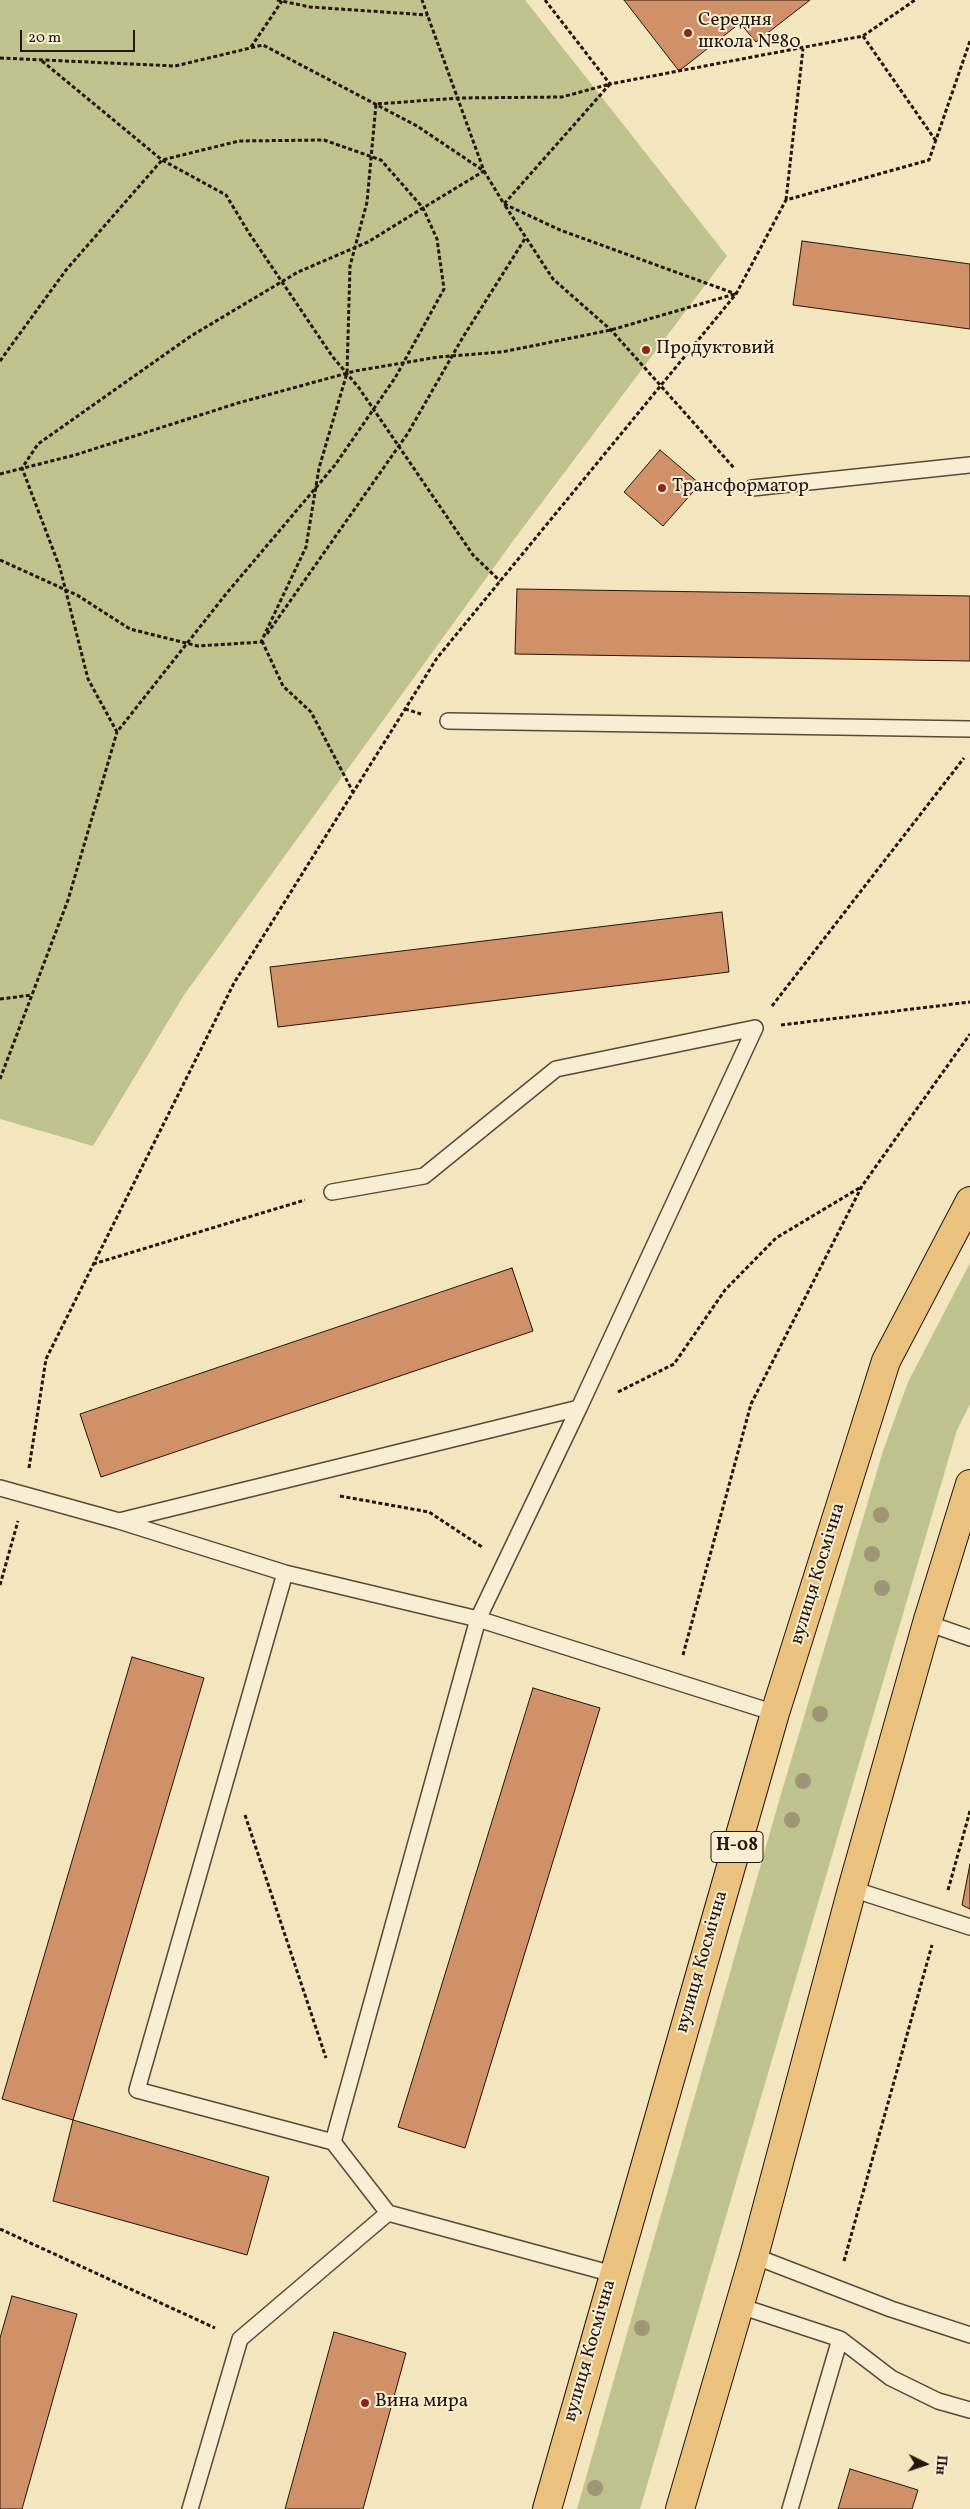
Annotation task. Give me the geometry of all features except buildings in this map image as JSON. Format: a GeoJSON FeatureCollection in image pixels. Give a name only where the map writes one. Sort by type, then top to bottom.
{"type":"FeatureCollection","features":[{"type":"Feature","properties":{"kind":"main road","name":"вулиця Космічна"},"geometry":{"type":"LineString","coordinates":[[546,2509],[775,1713],[886,1361],[970,1201]]}},
{"type":"Feature","properties":{"kind":"main road"},"geometry":{"type":"LineString","coordinates":[[680,2509],[754,2256],[852,1889],[927,1623],[970,1484]]}},
{"type":"Feature","properties":{"kind":"lane"},"geometry":{"type":"LineString","coordinates":[[752,488],[970,465]]}},
{"type":"Feature","properties":{"kind":"lane"},"geometry":{"type":"LineString","coordinates":[[448,721],[970,729]]}},
{"type":"Feature","properties":{"kind":"lane"},"geometry":{"type":"LineString","coordinates":[[332,1192],[424,1176],[556,1069],[755,1028]]}},
{"type":"Feature","properties":{"kind":"lane"},"geometry":{"type":"LineString","coordinates":[[333,2142],[478,1620],[755,1028]]}},
{"type":"Feature","properties":{"kind":"lane"},"geometry":{"type":"LineString","coordinates":[[118,1521],[577,1411]]}},
{"type":"Feature","properties":{"kind":"lane"},"geometry":{"type":"LineString","coordinates":[[0,1488],[118,1521],[285,1573],[478,1620],[775,1713]]}},
{"type":"Feature","properties":{"kind":"lane"},"geometry":{"type":"LineString","coordinates":[[285,1573],[137,2090],[333,2142],[388,2213],[613,2274]]}},
{"type":"Feature","properties":{"kind":"lane"},"geometry":{"type":"LineString","coordinates":[[927,1623],[970,1638]]}},
{"type":"Feature","properties":{"kind":"lane"},"geometry":{"type":"LineString","coordinates":[[852,1889],[970,1927]]}},
{"type":"Feature","properties":{"kind":"lane"},"geometry":{"type":"LineString","coordinates":[[190,2509],[240,2339],[388,2213]]}},
{"type":"Feature","properties":{"kind":"lane"},"geometry":{"type":"LineString","coordinates":[[754,2256],[891,2309],[970,2335]]}},
{"type":"Feature","properties":{"kind":"lane"},"geometry":{"type":"LineString","coordinates":[[740,2306],[840,2339],[891,2378],[938,2401],[970,2410]]}},
{"type":"Feature","properties":{"kind":"lane"},"geometry":{"type":"LineString","coordinates":[[790,2509],[840,2339]]}},
{"type":"Feature","properties":{"kind":"path"},"geometry":{"type":"LineString","coordinates":[[250,48],[281,0],[310,7],[428,15]]}},
{"type":"Feature","properties":{"kind":"path"},"geometry":{"type":"LineString","coordinates":[[422,0],[484,171],[553,279],[611,330],[752,488]]}},
{"type":"Feature","properties":{"kind":"path"},"geometry":{"type":"LineString","coordinates":[[545,0],[610,84]]}},
{"type":"Feature","properties":{"kind":"path"},"geometry":{"type":"LineString","coordinates":[[376,104],[458,98],[562,97],[610,84],[803,49],[863,36],[915,0]]}},
{"type":"Feature","properties":{"kind":"path"},"geometry":{"type":"LineString","coordinates":[[863,36],[936,141]]}},
{"type":"Feature","properties":{"kind":"path"},"geometry":{"type":"LineString","coordinates":[[0,58],[175,66],[263,46],[418,126],[484,171]]}},
{"type":"Feature","properties":{"kind":"path"},"geometry":{"type":"LineString","coordinates":[[786,200],[803,49]]}},
{"type":"Feature","properties":{"kind":"path"},"geometry":{"type":"LineString","coordinates":[[42,60],[162,160],[226,195],[332,356],[347,373],[473,554],[500,581]]}},
{"type":"Feature","properties":{"kind":"path"},"geometry":{"type":"LineString","coordinates":[[504,204],[610,84]]}},
{"type":"Feature","properties":{"kind":"path"},"geometry":{"type":"LineString","coordinates":[[261,642],[306,547],[319,468],[347,373],[350,266],[367,202],[376,104]]}},
{"type":"Feature","properties":{"kind":"path"},"geometry":{"type":"LineString","coordinates":[[0,361],[66,270],[162,160],[239,140],[324,140],[381,160],[423,208],[437,239],[444,289],[404,362],[373,410],[316,488],[186,643],[117,732],[68,900],[0,1080]]}},
{"type":"Feature","properties":{"kind":"path"},"geometry":{"type":"LineString","coordinates":[[22,468],[38,444],[191,336],[282,281],[368,242],[484,171]]}},
{"type":"Feature","properties":{"kind":"path"},"geometry":{"type":"LineString","coordinates":[[0,474],[75,455],[238,403],[347,373],[404,362],[502,352],[611,330],[736,294],[560,230],[504,204]]}},
{"type":"Feature","properties":{"kind":"path"},"geometry":{"type":"LineString","coordinates":[[261,642],[398,447],[526,237]]}},
{"type":"Feature","properties":{"kind":"path"},"geometry":{"type":"LineString","coordinates":[[22,468],[66,590],[88,678],[117,732]]}},
{"type":"Feature","properties":{"kind":"path"},"geometry":{"type":"LineString","coordinates":[[0,560],[66,590],[130,629],[198,646],[261,642]]}},
{"type":"Feature","properties":{"kind":"path"},"geometry":{"type":"LineString","coordinates":[[261,642],[283,686],[311,712],[353,792]]}},
{"type":"Feature","properties":{"kind":"path"},"geometry":{"type":"LineString","coordinates":[[755,1028],[970,751]]}},
{"type":"Feature","properties":{"kind":"path"},"geometry":{"type":"LineString","coordinates":[[0,999],[32,995]]}},
{"type":"Feature","properties":{"kind":"path"},"geometry":{"type":"LineString","coordinates":[[755,1028],[970,1002]]}},
{"type":"Feature","properties":{"kind":"path"},"geometry":{"type":"LineString","coordinates":[[676,1682],[751,1404],[862,1186],[970,1034]]}},
{"type":"Feature","properties":{"kind":"path"},"geometry":{"type":"LineString","coordinates":[[577,1411],[674,1364],[725,1290],[776,1238],[862,1186]]}},
{"type":"Feature","properties":{"kind":"path"},"geometry":{"type":"LineString","coordinates":[[93,1264],[332,1192]]}},
{"type":"Feature","properties":{"kind":"path"},"geometry":{"type":"LineString","coordinates":[[0,1585],[25,1495]]}},
{"type":"Feature","properties":{"kind":"path"},"geometry":{"type":"LineString","coordinates":[[335,1496],[429,1512],[499,1558],[503,1567]]}},
{"type":"Feature","properties":{"kind":"path"},"geometry":{"type":"LineString","coordinates":[[229,1767],[342,2107]]}},
{"type":"Feature","properties":{"kind":"path"},"geometry":{"type":"LineString","coordinates":[[849,2292],[841,2271],[970,1811]]}},
{"type":"Feature","properties":{"kind":"path"},"geometry":{"type":"LineString","coordinates":[[0,2229],[240,2339]]}},
{"type":"Feature","properties":{"kind":"green space"},"geometry":{"type":"Polygon","coordinates":[[[0,0],[525,0],[727,256],[513,541],[184,995],[93,1146],[0,1119],[0,0]]]}},
{"type":"Feature","properties":{"kind":"green space"},"geometry":{"type":"Polygon","coordinates":[[[970,1263],[970,1404],[957,1430],[640,2509],[577,2509],[779,1801],[883,1451],[908,1382],[970,1263]]]}},
{"type":"Feature","properties":{"kind":"place","name":"Середня школа №80"},"geometry":{"type":"Point","coordinates":[688,33]}},
{"type":"Feature","properties":{"kind":"place","name":"Продуктовий"},"geometry":{"type":"Point","coordinates":[646,350]}},
{"type":"Feature","properties":{"kind":"place","name":"Трансформатор"},"geometry":{"type":"Point","coordinates":[662,488]}},
{"type":"Feature","properties":{"kind":"place","name":"Вина мира"},"geometry":{"type":"Point","coordinates":[365,2403]}}]}
